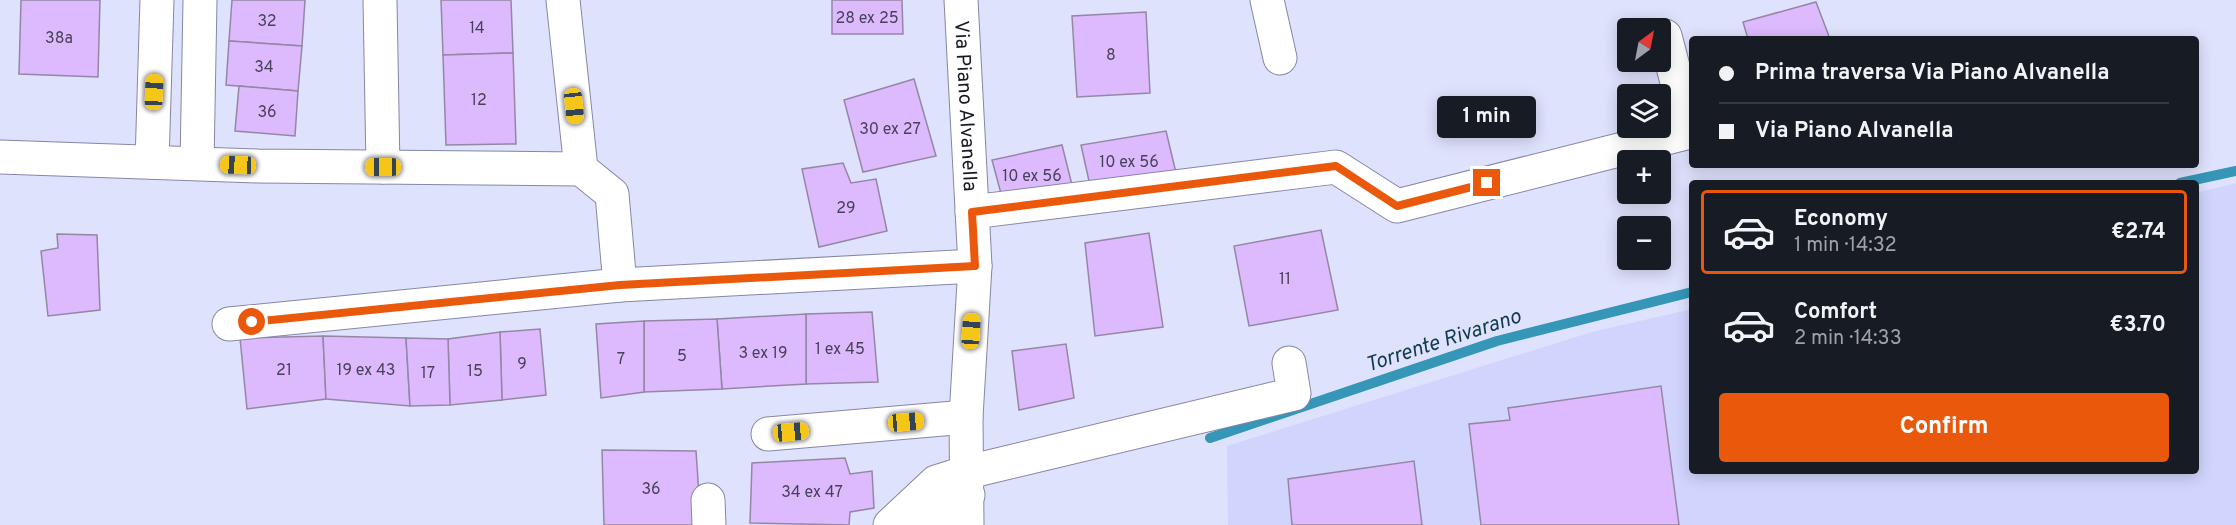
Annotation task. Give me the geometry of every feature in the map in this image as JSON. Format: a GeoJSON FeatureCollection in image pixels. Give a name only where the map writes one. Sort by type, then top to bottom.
{"type":"FeatureCollection","features":[{"type":"Feature","properties":{"kind":"street"},"geometry":{"type":"LineString","coordinates":[[152,162],[157,0]]}},
{"type":"Feature","properties":{"kind":"street"},"geometry":{"type":"LineString","coordinates":[[197,163],[200,0]]}},
{"type":"Feature","properties":{"kind":"street"},"geometry":{"type":"LineString","coordinates":[[380,0],[383,167]]}},
{"type":"Feature","properties":{"kind":"street"},"geometry":{"type":"LineString","coordinates":[[563,0],[581,169]]}},
{"type":"Feature","properties":{"kind":"street","name":"Via Piano Alvanella"},"geometry":{"type":"LineString","coordinates":[[961,0],[975,266],[966,417],[968,497]]}},
{"type":"Feature","properties":{"kind":"street"},"geometry":{"type":"LineString","coordinates":[[1268,0],[1280,58]]}},
{"type":"Feature","properties":{"kind":"street","name":"Via Piano Alvanella"},"geometry":{"type":"LineString","coordinates":[[1671,59],[1689,128]]}},
{"type":"Feature","properties":{"kind":"street","name":"Via Piano Alvanella"},"geometry":{"type":"LineString","coordinates":[[972,212],[1336,166],[1397,206],[1689,132]]}},
{"type":"Feature","properties":{"kind":"street"},"geometry":{"type":"LineString","coordinates":[[0,156],[152,162],[581,169],[612,194],[620,285]]}},
{"type":"Feature","properties":{"kind":"street"},"geometry":{"type":"LineString","coordinates":[[229,324],[620,285],[975,266]]}},
{"type":"Feature","properties":{"kind":"street"},"geometry":{"type":"LineString","coordinates":[[920,525],[968,497],[1294,394],[1289,363]]}},
{"type":"Feature","properties":{"kind":"street"},"geometry":{"type":"LineString","coordinates":[[768,434],[966,417]]}},
{"type":"Feature","properties":{"kind":"street"},"geometry":{"type":"LineString","coordinates":[[890,525],[936,483],[968,497]]}},
{"type":"Feature","properties":{"kind":"shaded area"},"geometry":{"type":"Polygon","coordinates":[[[2236,183],[2236,525],[1228,525],[1227,446],[1592,332],[1689,310],[1689,474],[2199,474],[2199,192],[2236,183]]]}},
{"type":"Feature","properties":{"kind":"building"},"geometry":{"type":"Polygon","coordinates":[[[21,0],[100,0],[98,77],[19,74],[21,0]]]}},
{"type":"Feature","properties":{"kind":"building"},"geometry":{"type":"Polygon","coordinates":[[[232,0],[305,0],[302,46],[229,41],[232,0]]]}},
{"type":"Feature","properties":{"kind":"building"},"geometry":{"type":"Polygon","coordinates":[[[441,0],[511,0],[513,53],[443,55],[441,0]]]}},
{"type":"Feature","properties":{"kind":"building"},"geometry":{"type":"Polygon","coordinates":[[[832,0],[902,0],[903,34],[832,34],[832,0]]]}},
{"type":"Feature","properties":{"kind":"building"},"geometry":{"type":"Polygon","coordinates":[[[1816,2],[1829,36],[1747,36],[1743,22],[1816,2]]]}},
{"type":"Feature","properties":{"kind":"building"},"geometry":{"type":"Polygon","coordinates":[[[1146,12],[1150,93],[1077,97],[1072,16],[1146,12]]]}},
{"type":"Feature","properties":{"kind":"building"},"geometry":{"type":"Polygon","coordinates":[[[229,41],[302,46],[298,91],[226,85],[229,41]]]}},
{"type":"Feature","properties":{"kind":"building"},"geometry":{"type":"Polygon","coordinates":[[[513,53],[516,144],[446,145],[443,55],[513,53]]]}},
{"type":"Feature","properties":{"kind":"building"},"geometry":{"type":"Polygon","coordinates":[[[914,79],[936,156],[863,172],[844,100],[914,79]]]}},
{"type":"Feature","properties":{"kind":"building"},"geometry":{"type":"Polygon","coordinates":[[[239,86],[298,91],[295,136],[235,131],[239,86]]]}},
{"type":"Feature","properties":{"kind":"building"},"geometry":{"type":"Polygon","coordinates":[[[1166,131],[1177,177],[1091,190],[1081,145],[1166,131]]]}},
{"type":"Feature","properties":{"kind":"building"},"geometry":{"type":"Polygon","coordinates":[[[1062,145],[1073,189],[1003,201],[992,160],[1062,145]]]}},
{"type":"Feature","properties":{"kind":"building"},"geometry":{"type":"Polygon","coordinates":[[[843,163],[851,183],[876,179],[887,231],[819,247],[802,169],[843,163]]]}},
{"type":"Feature","properties":{"kind":"building"},"geometry":{"type":"Polygon","coordinates":[[[1321,230],[1338,310],[1249,326],[1234,246],[1321,230]]]}},
{"type":"Feature","properties":{"kind":"building"},"geometry":{"type":"Polygon","coordinates":[[[1149,233],[1163,327],[1095,336],[1085,243],[1149,233]]]}},
{"type":"Feature","properties":{"kind":"building"},"geometry":{"type":"Polygon","coordinates":[[[57,234],[97,235],[100,310],[48,316],[41,251],[58,248],[57,234]]]}},
{"type":"Feature","properties":{"kind":"building"},"geometry":{"type":"Polygon","coordinates":[[[872,312],[878,382],[806,384],[806,314],[872,312]]]}},
{"type":"Feature","properties":{"kind":"building"},"geometry":{"type":"Polygon","coordinates":[[[806,314],[806,384],[722,389],[717,319],[806,314]]]}},
{"type":"Feature","properties":{"kind":"building"},"geometry":{"type":"Polygon","coordinates":[[[717,319],[722,389],[644,392],[644,321],[717,319]]]}},
{"type":"Feature","properties":{"kind":"building"},"geometry":{"type":"Polygon","coordinates":[[[644,321],[644,392],[601,398],[596,324],[644,321]]]}},
{"type":"Feature","properties":{"kind":"building"},"geometry":{"type":"Polygon","coordinates":[[[540,329],[546,395],[502,400],[500,332],[540,329]]]}},
{"type":"Feature","properties":{"kind":"building"},"geometry":{"type":"Polygon","coordinates":[[[500,332],[502,400],[450,405],[448,339],[500,332]]]}},
{"type":"Feature","properties":{"kind":"building"},"geometry":{"type":"Polygon","coordinates":[[[323,336],[326,399],[247,409],[240,338],[323,336]]]}},
{"type":"Feature","properties":{"kind":"building"},"geometry":{"type":"Polygon","coordinates":[[[323,336],[406,338],[410,406],[326,399],[323,336]]]}},
{"type":"Feature","properties":{"kind":"building"},"geometry":{"type":"Polygon","coordinates":[[[406,338],[448,339],[450,405],[410,406],[406,338]]]}},
{"type":"Feature","properties":{"kind":"building"},"geometry":{"type":"Polygon","coordinates":[[[1066,344],[1074,398],[1019,410],[1012,351],[1066,344]]]}},
{"type":"Feature","properties":{"kind":"building"},"geometry":{"type":"Polygon","coordinates":[[[1661,386],[1679,525],[1481,525],[1469,424],[1510,420],[1508,408],[1661,386]]]}},
{"type":"Feature","properties":{"kind":"building"},"geometry":{"type":"Polygon","coordinates":[[[602,450],[696,451],[701,525],[604,525],[602,450]]]}},
{"type":"Feature","properties":{"kind":"building"},"geometry":{"type":"Polygon","coordinates":[[[845,458],[850,474],[872,471],[874,508],[850,512],[849,525],[750,523],[752,463],[845,458]]]}},
{"type":"Feature","properties":{"kind":"building"},"geometry":{"type":"Polygon","coordinates":[[[1414,461],[1422,525],[1292,525],[1288,479],[1414,461]]]}},
{"type":"Feature","properties":{"kind":"waterway","name":"Torrente Rivarano"},"geometry":{"type":"LineString","coordinates":[[2194,180],[2236,171]]}},
{"type":"Feature","properties":{"kind":"waterway","name":"Torrente Rivarano"},"geometry":{"type":"LineString","coordinates":[[1210,438],[1497,341],[1689,293]]}},
{"type":"Feature","properties":{"kind":"route"},"geometry":{"type":"LineString","coordinates":[[252,322],[620,285],[975,266],[972,212],[1336,166],[1397,206],[1487,183]]}}]}
